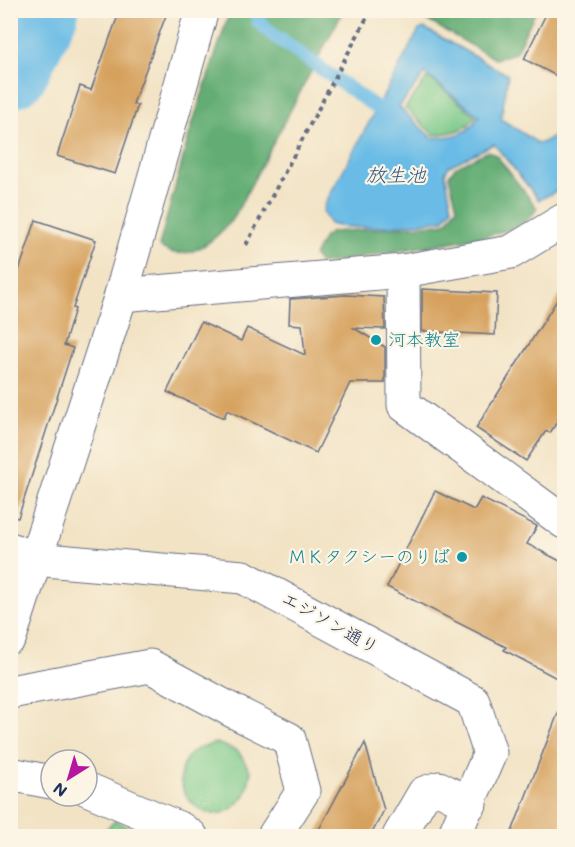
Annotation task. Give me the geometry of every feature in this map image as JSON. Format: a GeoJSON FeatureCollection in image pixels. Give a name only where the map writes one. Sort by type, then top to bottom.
{"type":"FeatureCollection","features":[{"type":"Feature","properties":{"kind":"street"},"geometry":{"type":"LineString","coordinates":[[10,637],[22,554],[121,295],[202,10]]}},
{"type":"Feature","properties":{"kind":"street"},"geometry":{"type":"LineString","coordinates":[[121,295],[403,271],[511,252],[564,220]]}},
{"type":"Feature","properties":{"kind":"street"},"geometry":{"type":"LineString","coordinates":[[403,271],[404,405],[564,522]]}},
{"type":"Feature","properties":{"kind":"street","name":"エジソン通り"},"geometry":{"type":"LineString","coordinates":[[22,554],[243,576],[473,701],[490,753],[454,837]]}},
{"type":"Feature","properties":{"kind":"street"},"geometry":{"type":"LineString","coordinates":[[10,692],[150,666],[290,739],[303,791],[274,837]]}},
{"type":"Feature","properties":{"kind":"street"},"geometry":{"type":"LineString","coordinates":[[10,774],[39,780]]}},
{"type":"Feature","properties":{"kind":"street"},"geometry":{"type":"LineString","coordinates":[[399,837],[424,793],[439,788],[470,804]]}},
{"type":"Feature","properties":{"kind":"street"},"geometry":{"type":"LineString","coordinates":[[99,794],[181,829],[190,837]]}},
{"type":"Feature","properties":{"kind":"path"},"geometry":{"type":"LineString","coordinates":[[224,287],[371,10]]}},
{"type":"Feature","properties":{"kind":"green space"},"geometry":{"type":"Polygon","coordinates":[[[230,11],[343,11],[234,217],[219,234],[200,248],[190,252],[169,252],[159,246],[192,125],[230,11]]]}},
{"type":"Feature","properties":{"kind":"green space"},"geometry":{"type":"Polygon","coordinates":[[[423,11],[536,11],[515,53],[495,59],[428,21],[423,11]]]}},
{"type":"Feature","properties":{"kind":"green space"},"geometry":{"type":"Polygon","coordinates":[[[428,77],[476,116],[467,126],[458,131],[434,135],[405,108],[428,77]]]}},
{"type":"Feature","properties":{"kind":"green space"},"geometry":{"type":"Polygon","coordinates":[[[488,151],[497,156],[537,208],[522,223],[487,236],[320,264],[314,256],[324,237],[332,232],[447,222],[457,207],[449,176],[455,167],[488,151]]]}},
{"type":"Feature","properties":{"kind":"green space"},"geometry":{"type":"Polygon","coordinates":[[[216,743],[238,751],[251,772],[245,795],[241,800],[224,812],[212,813],[200,809],[191,801],[184,791],[181,778],[183,765],[191,753],[216,743]]]}},
{"type":"Feature","properties":{"kind":"green space"},"geometry":{"type":"Polygon","coordinates":[[[115,821],[147,836],[102,836],[101,834],[115,821]]]}},
{"type":"Feature","properties":{"kind":"water","name":"放生池"},"geometry":{"type":"Polygon","coordinates":[[[424,28],[508,75],[501,119],[539,144],[564,132],[564,187],[539,200],[494,144],[449,166],[445,173],[452,208],[443,220],[370,227],[330,224],[323,212],[325,204],[419,30],[424,28]],[[425,74],[399,107],[432,138],[464,132],[479,116],[425,74]]]}},
{"type":"Feature","properties":{"kind":"building"},"geometry":{"type":"Polygon","coordinates":[[[120,10],[168,10],[133,104],[138,105],[115,174],[57,156],[80,86],[91,90],[120,10]]]}},
{"type":"Feature","properties":{"kind":"building"},"geometry":{"type":"Polygon","coordinates":[[[548,10],[564,10],[564,80],[524,59],[548,10]]]}},
{"type":"Feature","properties":{"kind":"building"},"geometry":{"type":"Polygon","coordinates":[[[36,220],[96,240],[73,308],[75,309],[64,345],[73,348],[18,518],[10,517],[10,297],[36,220]]]}},
{"type":"Feature","properties":{"kind":"building"},"geometry":{"type":"Polygon","coordinates":[[[422,289],[497,293],[495,335],[422,331],[422,289]]]}},
{"type":"Feature","properties":{"kind":"building"},"geometry":{"type":"Polygon","coordinates":[[[564,289],[564,411],[550,433],[546,431],[526,461],[476,428],[564,289]]]}},
{"type":"Feature","properties":{"kind":"building"},"geometry":{"type":"Polygon","coordinates":[[[346,295],[384,297],[385,329],[354,328],[385,347],[385,383],[350,383],[316,453],[227,410],[224,418],[167,392],[201,322],[241,341],[247,328],[305,355],[302,325],[289,324],[290,299],[346,295]]]}},
{"type":"Feature","properties":{"kind":"building","name":"ＭＫタクシーのりば"},"geometry":{"type":"Polygon","coordinates":[[[435,491],[474,510],[481,498],[537,526],[527,544],[564,563],[564,682],[504,650],[506,647],[387,587],[435,491]]]}},
{"type":"Feature","properties":{"kind":"building"},"geometry":{"type":"Polygon","coordinates":[[[562,703],[564,703],[564,837],[510,837],[562,703]]]}},
{"type":"Feature","properties":{"kind":"building"},"geometry":{"type":"Polygon","coordinates":[[[365,743],[384,810],[370,837],[315,837],[365,743]]]}},
{"type":"Feature","properties":{"kind":"waterway"},"geometry":{"type":"LineString","coordinates":[[10,69],[40,10]]}},
{"type":"Feature","properties":{"kind":"waterway"},"geometry":{"type":"LineString","coordinates":[[255,10],[258,21],[272,34],[377,108]]}},
{"type":"Feature","properties":{"kind":"place","name":"河本教室"},"geometry":{"type":"Point","coordinates":[376,340]}},
{"type":"Feature","properties":{"kind":"place","name":"ＭＫタクシーのりば"},"geometry":{"type":"Point","coordinates":[462,557]}}]}
